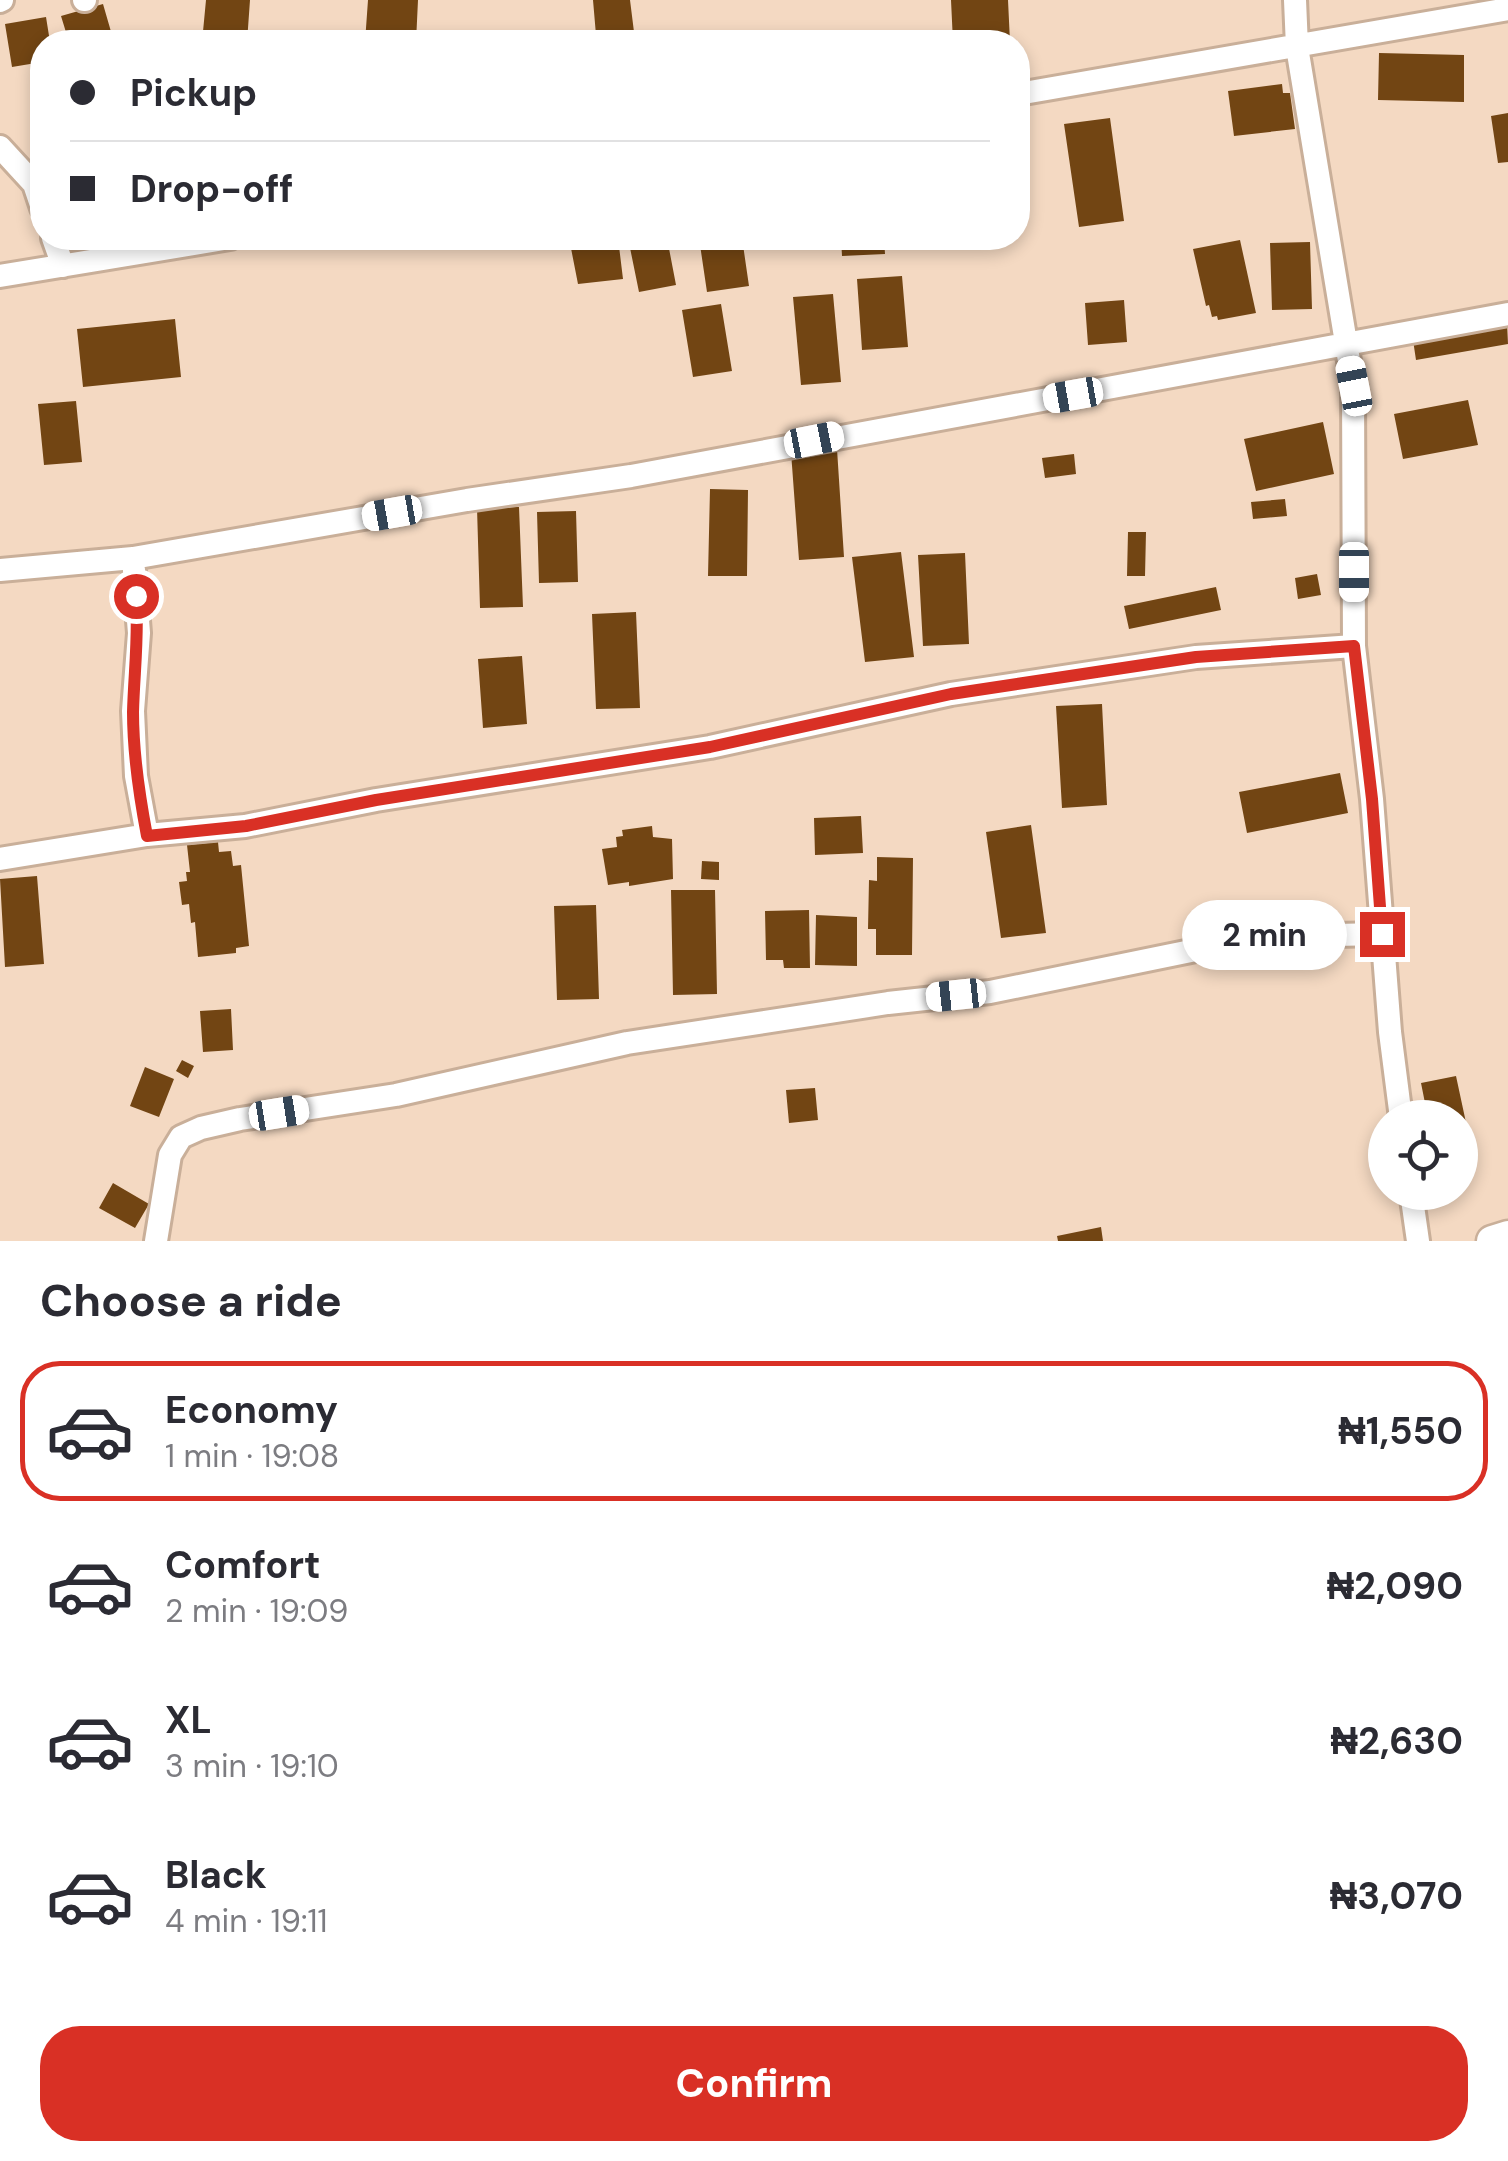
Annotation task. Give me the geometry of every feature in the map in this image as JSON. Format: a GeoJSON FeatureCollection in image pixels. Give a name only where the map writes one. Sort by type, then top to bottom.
{"type":"FeatureCollection","features":[{"type":"Feature","properties":{"kind":"street"},"geometry":{"type":"LineString","coordinates":[[1295,0],[1298,47],[1354,386],[1354,646],[1399,1100]]}},
{"type":"Feature","properties":{"kind":"street"},"geometry":{"type":"LineString","coordinates":[[1030,92],[1508,10]]}},
{"type":"Feature","properties":{"kind":"street"},"geometry":{"type":"LineString","coordinates":[[0,147],[30,180]]}},
{"type":"Feature","properties":{"kind":"street"},"geometry":{"type":"LineString","coordinates":[[57,250],[63,266]]}},
{"type":"Feature","properties":{"kind":"street"},"geometry":{"type":"LineString","coordinates":[[0,276],[158,250]]}},
{"type":"Feature","properties":{"kind":"street"},"geometry":{"type":"LineString","coordinates":[[0,570],[133,558],[466,500],[631,476],[1508,314]]}},
{"type":"Feature","properties":{"kind":"street"},"geometry":{"type":"LineString","coordinates":[[133,558],[138,634],[133,711],[136,776],[147,836]]}},
{"type":"Feature","properties":{"kind":"street"},"geometry":{"type":"LineString","coordinates":[[0,859],[147,836],[246,826],[376,800],[710,747],[951,694],[1196,657],[1354,646]]}},
{"type":"Feature","properties":{"kind":"street"},"geometry":{"type":"LineString","coordinates":[[156,1241],[170,1156],[180,1138],[240,1118],[396,1095],[627,1044],[888,1003],[990,992],[1226,944],[1288,936],[1382,934]]}},
{"type":"Feature","properties":{"kind":"street"},"geometry":{"type":"LineString","coordinates":[[1414,1210],[1418,1241]]}},
{"type":"Feature","properties":{"kind":"street"},"geometry":{"type":"LineString","coordinates":[[1492,1241],[1508,1236]]}},
{"type":"Feature","properties":{"kind":"building"},"geometry":{"type":"Polygon","coordinates":[[[206,0],[250,0],[248,30],[203,30],[206,0]]]}},
{"type":"Feature","properties":{"kind":"building"},"geometry":{"type":"Polygon","coordinates":[[[368,0],[418,0],[417,30],[366,30],[368,0]]]}},
{"type":"Feature","properties":{"kind":"building"},"geometry":{"type":"Polygon","coordinates":[[[593,0],[630,0],[634,30],[596,30],[593,0]]]}},
{"type":"Feature","properties":{"kind":"building"},"geometry":{"type":"Polygon","coordinates":[[[951,0],[1008,0],[1009,30],[952,30],[951,0]]]}},
{"type":"Feature","properties":{"kind":"building"},"geometry":{"type":"Polygon","coordinates":[[[103,4],[111,30],[65,30],[61,16],[103,4]]]}},
{"type":"Feature","properties":{"kind":"building"},"geometry":{"type":"Polygon","coordinates":[[[46,17],[48,30],[30,30],[30,64],[12,67],[5,24],[46,17]]]}},
{"type":"Feature","properties":{"kind":"building"},"geometry":{"type":"Polygon","coordinates":[[[1379,53],[1464,55],[1464,102],[1378,100],[1379,53]]]}},
{"type":"Feature","properties":{"kind":"building"},"geometry":{"type":"Polygon","coordinates":[[[1282,84],[1283,93],[1290,93],[1295,129],[1234,136],[1228,91],[1282,84]]]}},
{"type":"Feature","properties":{"kind":"building"},"geometry":{"type":"Polygon","coordinates":[[[1508,113],[1508,162],[1498,163],[1491,116],[1508,113]]]}},
{"type":"Feature","properties":{"kind":"building"},"geometry":{"type":"Polygon","coordinates":[[[1110,118],[1124,221],[1079,227],[1064,124],[1110,118]]]}},
{"type":"Feature","properties":{"kind":"building"},"geometry":{"type":"Polygon","coordinates":[[[1240,240],[1256,313],[1218,320],[1206,306],[1193,249],[1240,240]]]}},
{"type":"Feature","properties":{"kind":"building"},"geometry":{"type":"Polygon","coordinates":[[[1310,242],[1312,309],[1272,310],[1270,243],[1310,242]]]}},
{"type":"Feature","properties":{"kind":"building"},"geometry":{"type":"Polygon","coordinates":[[[571,250],[619,250],[623,279],[578,284],[571,250]]]}},
{"type":"Feature","properties":{"kind":"building"},"geometry":{"type":"Polygon","coordinates":[[[630,250],[669,250],[676,285],[639,292],[630,250]]]}},
{"type":"Feature","properties":{"kind":"building"},"geometry":{"type":"Polygon","coordinates":[[[701,250],[744,250],[749,286],[707,292],[701,250]]]}},
{"type":"Feature","properties":{"kind":"building"},"geometry":{"type":"Polygon","coordinates":[[[842,250],[885,250],[885,254],[842,256],[842,250]]]}},
{"type":"Feature","properties":{"kind":"building"},"geometry":{"type":"Polygon","coordinates":[[[902,276],[908,347],[862,350],[857,279],[902,276]]]}},
{"type":"Feature","properties":{"kind":"building"},"geometry":{"type":"Polygon","coordinates":[[[833,294],[841,382],[801,385],[793,297],[833,294]]]}},
{"type":"Feature","properties":{"kind":"building"},"geometry":{"type":"Polygon","coordinates":[[[1124,300],[1127,342],[1088,345],[1085,303],[1124,300]]]}},
{"type":"Feature","properties":{"kind":"building"},"geometry":{"type":"Polygon","coordinates":[[[721,304],[732,371],[693,377],[682,310],[721,304]]]}},
{"type":"Feature","properties":{"kind":"building"},"geometry":{"type":"Polygon","coordinates":[[[175,319],[181,377],[83,387],[77,329],[175,319]]]}},
{"type":"Feature","properties":{"kind":"building"},"geometry":{"type":"Polygon","coordinates":[[[1507,323],[1508,344],[1416,360],[1413,340],[1507,323]]]}},
{"type":"Feature","properties":{"kind":"building"},"geometry":{"type":"Polygon","coordinates":[[[1468,400],[1478,445],[1403,459],[1394,414],[1468,400]]]}},
{"type":"Feature","properties":{"kind":"building"},"geometry":{"type":"Polygon","coordinates":[[[76,401],[82,462],[44,465],[38,404],[76,401]]]}},
{"type":"Feature","properties":{"kind":"building"},"geometry":{"type":"Polygon","coordinates":[[[1323,422],[1334,474],[1256,491],[1244,439],[1323,422]]]}},
{"type":"Feature","properties":{"kind":"building"},"geometry":{"type":"Polygon","coordinates":[[[837,449],[844,557],[799,560],[791,452],[837,449]]]}},
{"type":"Feature","properties":{"kind":"building"},"geometry":{"type":"Polygon","coordinates":[[[1074,454],[1076,474],[1045,478],[1042,458],[1074,454]]]}},
{"type":"Feature","properties":{"kind":"building"},"geometry":{"type":"Polygon","coordinates":[[[710,489],[748,490],[747,576],[708,576],[710,489]]]}},
{"type":"Feature","properties":{"kind":"building"},"geometry":{"type":"Polygon","coordinates":[[[1285,499],[1287,516],[1253,519],[1251,502],[1285,499]]]}},
{"type":"Feature","properties":{"kind":"building"},"geometry":{"type":"Polygon","coordinates":[[[519,507],[523,607],[480,608],[477,508],[519,507]]]}},
{"type":"Feature","properties":{"kind":"building"},"geometry":{"type":"Polygon","coordinates":[[[576,511],[578,582],[539,583],[537,512],[576,511]]]}},
{"type":"Feature","properties":{"kind":"building"},"geometry":{"type":"Polygon","coordinates":[[[1128,532],[1146,532],[1145,576],[1127,576],[1128,532]]]}},
{"type":"Feature","properties":{"kind":"building"},"geometry":{"type":"Polygon","coordinates":[[[901,552],[914,657],[865,662],[852,557],[901,552]]]}},
{"type":"Feature","properties":{"kind":"building"},"geometry":{"type":"Polygon","coordinates":[[[965,553],[969,644],[923,646],[918,555],[965,553]]]}},
{"type":"Feature","properties":{"kind":"building"},"geometry":{"type":"Polygon","coordinates":[[[1317,574],[1321,595],[1298,599],[1295,578],[1317,574]]]}},
{"type":"Feature","properties":{"kind":"building"},"geometry":{"type":"Polygon","coordinates":[[[1216,587],[1221,610],[1129,629],[1124,606],[1216,587]]]}},
{"type":"Feature","properties":{"kind":"building"},"geometry":{"type":"Polygon","coordinates":[[[636,612],[640,708],[596,709],[592,614],[636,612]]]}},
{"type":"Feature","properties":{"kind":"building"},"geometry":{"type":"Polygon","coordinates":[[[522,656],[527,724],[483,728],[478,659],[522,656]]]}},
{"type":"Feature","properties":{"kind":"building"},"geometry":{"type":"Polygon","coordinates":[[[1102,704],[1107,805],[1062,808],[1056,706],[1102,704]]]}},
{"type":"Feature","properties":{"kind":"building"},"geometry":{"type":"Polygon","coordinates":[[[1340,773],[1348,813],[1247,833],[1239,792],[1340,773]]]}},
{"type":"Feature","properties":{"kind":"building"},"geometry":{"type":"Polygon","coordinates":[[[861,816],[863,853],[815,855],[814,818],[861,816]]]}},
{"type":"Feature","properties":{"kind":"building"},"geometry":{"type":"Polygon","coordinates":[[[1031,825],[1046,933],[1001,938],[986,832],[1031,825]]]}},
{"type":"Feature","properties":{"kind":"building"},"geometry":{"type":"Polygon","coordinates":[[[652,826],[653,837],[672,839],[673,879],[608,885],[602,849],[617,847],[616,837],[623,836],[622,830],[652,826]]]}},
{"type":"Feature","properties":{"kind":"building"},"geometry":{"type":"Polygon","coordinates":[[[218,842],[219,852],[231,851],[233,866],[241,865],[249,946],[236,948],[236,953],[198,957],[195,922],[191,923],[189,904],[182,905],[179,882],[187,881],[186,872],[190,872],[187,845],[218,842]]]}},
{"type":"Feature","properties":{"kind":"building"},"geometry":{"type":"Polygon","coordinates":[[[877,857],[913,858],[912,955],[876,955],[876,929],[868,929],[869,880],[877,881],[877,857]]]}},
{"type":"Feature","properties":{"kind":"building"},"geometry":{"type":"Polygon","coordinates":[[[702,861],[719,862],[719,880],[701,879],[702,861]]]}},
{"type":"Feature","properties":{"kind":"building"},"geometry":{"type":"Polygon","coordinates":[[[37,876],[44,964],[5,967],[0,879],[37,876]]]}},
{"type":"Feature","properties":{"kind":"building"},"geometry":{"type":"Polygon","coordinates":[[[671,890],[715,890],[717,994],[673,995],[671,890]]]}},
{"type":"Feature","properties":{"kind":"building"},"geometry":{"type":"Polygon","coordinates":[[[596,905],[599,999],[557,1000],[554,906],[596,905]]]}},
{"type":"Feature","properties":{"kind":"building"},"geometry":{"type":"Polygon","coordinates":[[[809,910],[810,968],[784,968],[783,960],[766,960],[765,911],[809,910]]]}},
{"type":"Feature","properties":{"kind":"building"},"geometry":{"type":"Polygon","coordinates":[[[816,915],[857,917],[857,966],[815,965],[816,915]]]}},
{"type":"Feature","properties":{"kind":"building"},"geometry":{"type":"Polygon","coordinates":[[[231,1009],[233,1050],[203,1052],[200,1011],[231,1009]]]}},
{"type":"Feature","properties":{"kind":"building"},"geometry":{"type":"Polygon","coordinates":[[[182,1060],[194,1066],[188,1078],[176,1071],[182,1060]]]}},
{"type":"Feature","properties":{"kind":"building"},"geometry":{"type":"Polygon","coordinates":[[[145,1067],[174,1079],[159,1117],[130,1106],[145,1067]]]}},
{"type":"Feature","properties":{"kind":"building"},"geometry":{"type":"Polygon","coordinates":[[[1456,1076],[1461,1100],[1424,1100],[1421,1083],[1456,1076]]]}},
{"type":"Feature","properties":{"kind":"building"},"geometry":{"type":"Polygon","coordinates":[[[815,1088],[818,1120],[789,1123],[786,1090],[815,1088]]]}},
{"type":"Feature","properties":{"kind":"building"},"geometry":{"type":"Polygon","coordinates":[[[113,1183],[149,1204],[135,1228],[99,1208],[113,1183]]]}},
{"type":"Feature","properties":{"kind":"building"},"geometry":{"type":"Polygon","coordinates":[[[1101,1227],[1103,1241],[1058,1241],[1057,1236],[1101,1227]]]}},
{"type":"Feature","properties":{"kind":"route"},"geometry":{"type":"LineString","coordinates":[[136,596],[134,744],[147,836],[246,826],[376,800],[710,747],[951,694],[1196,657],[1354,646],[1372,799],[1382,934]]}}]}
